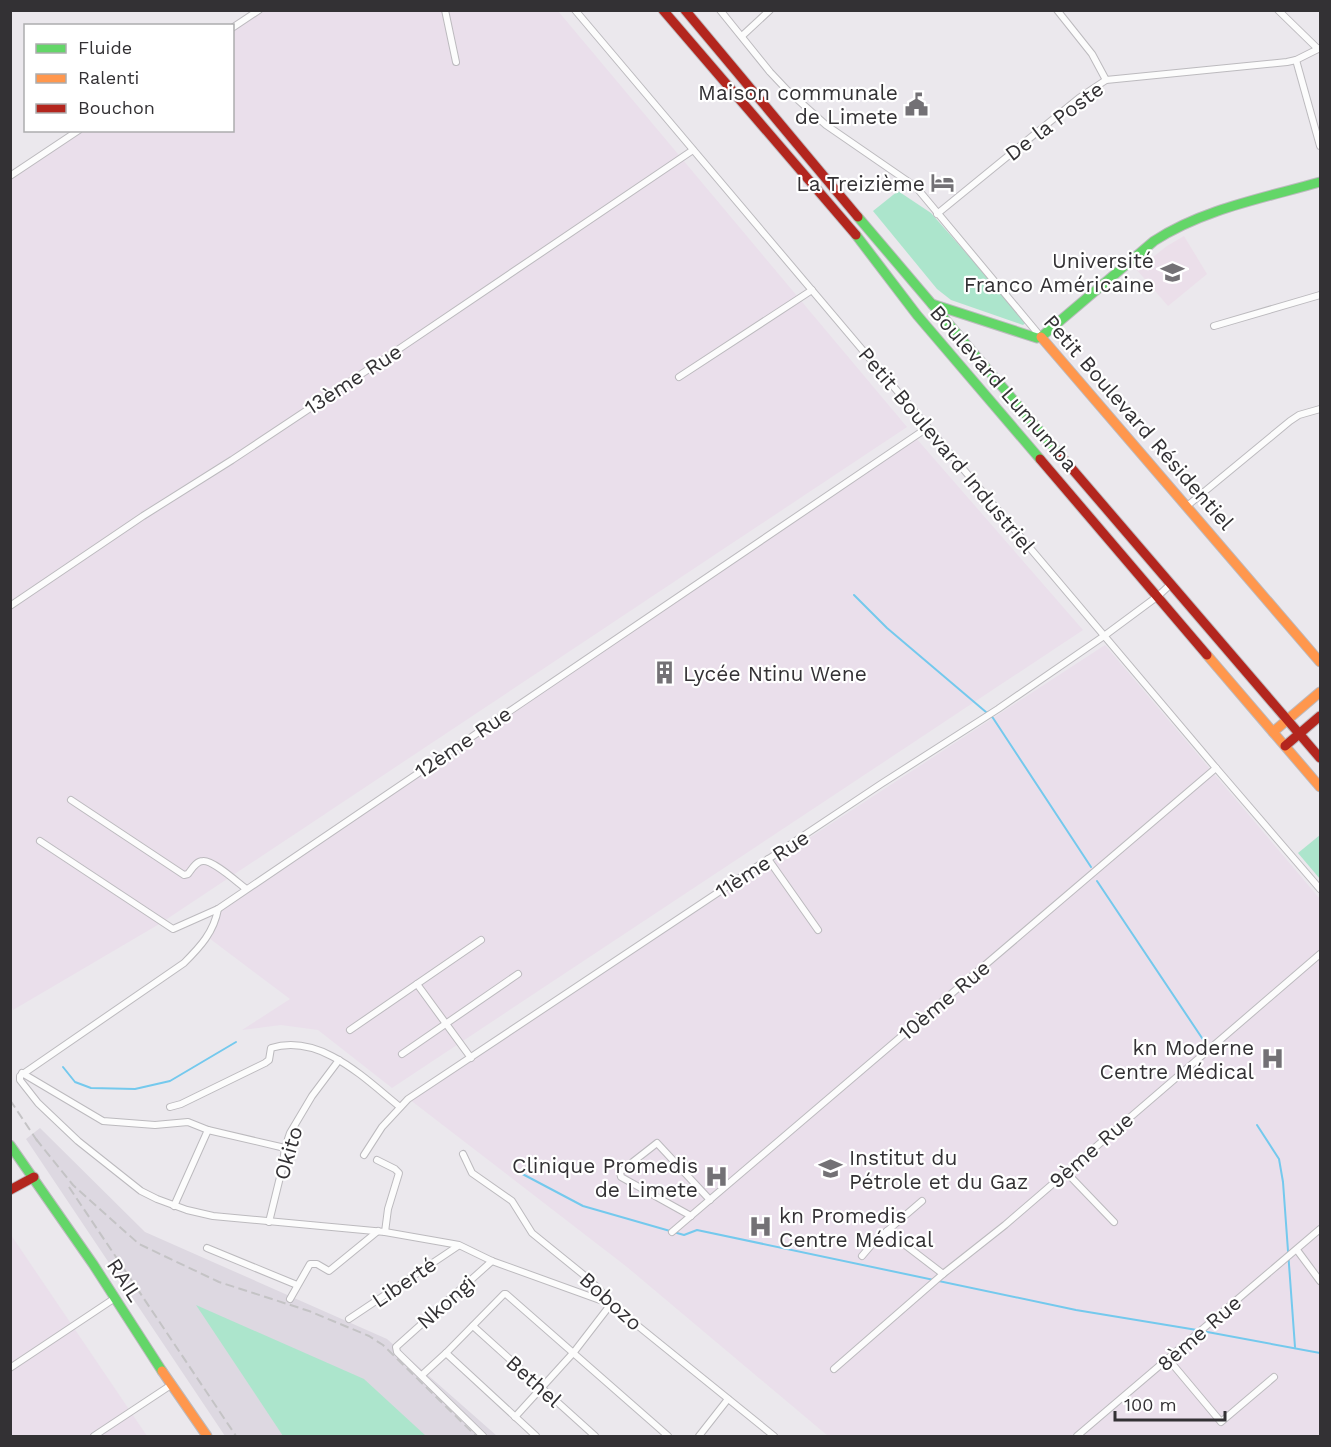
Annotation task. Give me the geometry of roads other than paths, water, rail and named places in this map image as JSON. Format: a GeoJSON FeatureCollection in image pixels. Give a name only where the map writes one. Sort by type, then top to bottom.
{"type":"FeatureCollection","features":[{"type":"Feature","properties":{"kind":"main road","name":"Boulevard Lumumba"},"geometry":{"type":"LineString","coordinates":[[663,10],[863,243],[917,315],[1320,787]]}},
{"type":"Feature","properties":{"kind":"main road","name":"Boulevard Lumumba"},"geometry":{"type":"LineString","coordinates":[[685,10],[932,304],[1320,758]]}},
{"type":"Feature","properties":{"kind":"main road"},"geometry":{"type":"LineString","coordinates":[[932,304],[1025,335],[1041,337],[1154,241],[1171,230],[1211,213],[1320,182]]}},
{"type":"Feature","properties":{"kind":"main road","name":"Petit Boulevard Résidentiel"},"geometry":{"type":"LineString","coordinates":[[1041,337],[1320,662]]}},
{"type":"Feature","properties":{"kind":"main road"},"geometry":{"type":"LineString","coordinates":[[1274,732],[1320,692]]}},
{"type":"Feature","properties":{"kind":"main road"},"geometry":{"type":"LineString","coordinates":[[1286,746],[1320,716]]}},
{"type":"Feature","properties":{"kind":"main road","name":"RAIL"},"geometry":{"type":"LineString","coordinates":[[10,1145],[34,1177],[207,1437]]}},
{"type":"Feature","properties":{"kind":"main road"},"geometry":{"type":"LineString","coordinates":[[10,1190],[34,1177]]}},
{"type":"Feature","properties":{"kind":"street"},"geometry":{"type":"LineString","coordinates":[[234,27],[259,10]]}},
{"type":"Feature","properties":{"kind":"street"},"geometry":{"type":"LineString","coordinates":[[445,10],[456,62]]}},
{"type":"Feature","properties":{"kind":"street","name":"Petit Boulevard Industriel"},"geometry":{"type":"LineString","coordinates":[[575,10],[1320,889]]}},
{"type":"Feature","properties":{"kind":"street","name":"Petit Boulevard Résidentiel"},"geometry":{"type":"LineString","coordinates":[[720,10],[787,90],[826,125],[916,187],[1041,337]]}},
{"type":"Feature","properties":{"kind":"street"},"geometry":{"type":"LineString","coordinates":[[742,36],[770,10]]}},
{"type":"Feature","properties":{"kind":"street"},"geometry":{"type":"LineString","coordinates":[[1057,10],[1092,54],[1106,80]]}},
{"type":"Feature","properties":{"kind":"street"},"geometry":{"type":"LineString","coordinates":[[1278,10],[1319,48]]}},
{"type":"Feature","properties":{"kind":"street","name":"De la Poste"},"geometry":{"type":"LineString","coordinates":[[937,214],[1070,106],[1106,80],[1165,76],[1296,60],[1319,48]]}},
{"type":"Feature","properties":{"kind":"street"},"geometry":{"type":"LineString","coordinates":[[1296,60],[1320,146]]}},
{"type":"Feature","properties":{"kind":"street"},"geometry":{"type":"LineString","coordinates":[[10,176],[77,132]]}},
{"type":"Feature","properties":{"kind":"street","name":"13ème Rue"},"geometry":{"type":"LineString","coordinates":[[10,606],[396,351],[693,150]]}},
{"type":"Feature","properties":{"kind":"street"},"geometry":{"type":"LineString","coordinates":[[679,377],[812,290]]}},
{"type":"Feature","properties":{"kind":"street"},"geometry":{"type":"LineString","coordinates":[[1214,326],[1320,295]]}},
{"type":"Feature","properties":{"kind":"street"},"geometry":{"type":"LineString","coordinates":[[1187,506],[1290,421],[1299,415],[1320,409]]}},
{"type":"Feature","properties":{"kind":"street","name":"12ème Rue"},"geometry":{"type":"LineString","coordinates":[[21,1074],[184,963],[204,942],[217,916],[218,909],[245,888],[927,428]]}},
{"type":"Feature","properties":{"kind":"street","name":"11ème Rue"},"geometry":{"type":"LineString","coordinates":[[364,1155],[382,1127],[408,1099],[998,709],[1158,597],[1171,584]]}},
{"type":"Feature","properties":{"kind":"street","name":"10ème Rue"},"geometry":{"type":"LineString","coordinates":[[672,1232],[1216,768]]}},
{"type":"Feature","properties":{"kind":"street"},"geometry":{"type":"LineString","coordinates":[[71,800],[184,875],[188,874],[196,864],[204,861],[211,863],[245,888]]}},
{"type":"Feature","properties":{"kind":"street"},"geometry":{"type":"LineString","coordinates":[[40,841],[173,929],[189,924],[218,909]]}},
{"type":"Feature","properties":{"kind":"street"},"geometry":{"type":"LineString","coordinates":[[768,859],[818,930]]}},
{"type":"Feature","properties":{"kind":"street"},"geometry":{"type":"LineString","coordinates":[[350,1030],[481,940]]}},
{"type":"Feature","properties":{"kind":"street","name":"9ème Rue"},"geometry":{"type":"LineString","coordinates":[[834,1369],[1320,954]]}},
{"type":"Feature","properties":{"kind":"street"},"geometry":{"type":"LineString","coordinates":[[402,1054],[518,974]]}},
{"type":"Feature","properties":{"kind":"street"},"geometry":{"type":"LineString","coordinates":[[417,984],[471,1058]]}},
{"type":"Feature","properties":{"kind":"street"},"geometry":{"type":"LineString","coordinates":[[170,1107],[181,1104],[265,1063],[274,1047],[309,1047],[339,1060],[400,1107]]}},
{"type":"Feature","properties":{"kind":"street","name":"Okito"},"geometry":{"type":"LineString","coordinates":[[269,1222],[285,1148],[296,1122],[339,1060]]}},
{"type":"Feature","properties":{"kind":"street"},"geometry":{"type":"LineString","coordinates":[[285,1148],[208,1130],[188,1122],[155,1125],[97,1119],[21,1074],[20,1080],[38,1103],[113,1170],[141,1191],[174,1206],[213,1216],[382,1231],[459,1245],[492,1261],[611,1304],[574,1352],[515,1417]]}},
{"type":"Feature","properties":{"kind":"street"},"geometry":{"type":"LineString","coordinates":[[174,1206],[208,1130]]}},
{"type":"Feature","properties":{"kind":"street"},"geometry":{"type":"LineString","coordinates":[[691,1216],[621,1177],[620,1172],[657,1143],[710,1200]]}},
{"type":"Feature","properties":{"kind":"street","name":"Bobozo"},"geometry":{"type":"LineString","coordinates":[[463,1154],[472,1173],[512,1201],[531,1233],[585,1276],[611,1304],[774,1437]]}},
{"type":"Feature","properties":{"kind":"street"},"geometry":{"type":"LineString","coordinates":[[290,1299],[310,1264],[316,1264],[329,1271],[382,1231],[399,1173],[376,1160]]}},
{"type":"Feature","properties":{"kind":"street"},"geometry":{"type":"LineString","coordinates":[[1065,1171],[1114,1222]]}},
{"type":"Feature","properties":{"kind":"street"},"geometry":{"type":"LineString","coordinates":[[862,1256],[922,1201]]}},
{"type":"Feature","properties":{"kind":"street","name":"8ème Rue"},"geometry":{"type":"LineString","coordinates":[[1077,1437],[1320,1229]]}},
{"type":"Feature","properties":{"kind":"street"},"geometry":{"type":"LineString","coordinates":[[887,1231],[943,1274]]}},
{"type":"Feature","properties":{"kind":"street","name":"Liberté"},"geometry":{"type":"LineString","coordinates":[[349,1319],[459,1245]]}},
{"type":"Feature","properties":{"kind":"street"},"geometry":{"type":"LineString","coordinates":[[207,1248],[297,1285]]}},
{"type":"Feature","properties":{"kind":"street"},"geometry":{"type":"LineString","coordinates":[[1297,1250],[1320,1281]]}},
{"type":"Feature","properties":{"kind":"street","name":"Nkongi"},"geometry":{"type":"LineString","coordinates":[[422,1376],[398,1352],[396,1347],[492,1261]]}},
{"type":"Feature","properties":{"kind":"street"},"geometry":{"type":"LineString","coordinates":[[483,1437],[422,1376],[506,1294],[668,1437]]}},
{"type":"Feature","properties":{"kind":"street"},"geometry":{"type":"LineString","coordinates":[[10,1368],[115,1298]]}},
{"type":"Feature","properties":{"kind":"street","name":"Bethel"},"geometry":{"type":"LineString","coordinates":[[473,1326],[595,1437]]}},
{"type":"Feature","properties":{"kind":"street"},"geometry":{"type":"LineString","coordinates":[[446,1353],[536,1437]]}},
{"type":"Feature","properties":{"kind":"street"},"geometry":{"type":"LineString","coordinates":[[1169,1360],[1221,1422],[1274,1377]]}},
{"type":"Feature","properties":{"kind":"street"},"geometry":{"type":"LineString","coordinates":[[94,1437],[171,1385]]}},
{"type":"Feature","properties":{"kind":"street"},"geometry":{"type":"LineString","coordinates":[[699,1437],[728,1399]]}},
{"type":"Feature","properties":{"kind":"street"},"geometry":{"type":"LineString","coordinates":[[761,1437],[767,1431]]}},
{"type":"Feature","properties":{"kind":"waterway"},"geometry":{"type":"LineString","coordinates":[[854,595],[887,628],[993,718],[1091,867]]}},
{"type":"Feature","properties":{"kind":"waterway"},"geometry":{"type":"LineString","coordinates":[[1097,881],[1204,1041]]}},
{"type":"Feature","properties":{"kind":"waterway"},"geometry":{"type":"LineString","coordinates":[[63,1067],[75,1082],[91,1088],[135,1089],[170,1081],[236,1042]]}},
{"type":"Feature","properties":{"kind":"waterway"},"geometry":{"type":"LineString","coordinates":[[1257,1125],[1279,1159],[1283,1182],[1295,1347]]}},
{"type":"Feature","properties":{"kind":"waterway"},"geometry":{"type":"LineString","coordinates":[[513,1169],[583,1206],[684,1235],[697,1230],[1076,1310],[1197,1330]]}},
{"type":"Feature","properties":{"kind":"waterway"},"geometry":{"type":"LineString","coordinates":[[1202,1331],[1320,1353]]}},
{"type":"Feature","properties":{"kind":"railway"},"geometry":{"type":"LineString","coordinates":[[10,1100],[40,1145]]}},
{"type":"Feature","properties":{"kind":"railway"},"geometry":{"type":"LineString","coordinates":[[36,1139],[73,1185],[139,1244],[219,1282],[309,1311],[369,1336],[383,1345],[476,1436]]}},
{"type":"Feature","properties":{"kind":"railway"},"geometry":{"type":"LineString","coordinates":[[69,1187],[236,1436]]}},
{"type":"Feature","properties":{"kind":"place","name":"Maison communale de Limete"},"geometry":{"type":"Point","coordinates":[916,104]}},
{"type":"Feature","properties":{"kind":"place","name":"La Treizième"},"geometry":{"type":"Point","coordinates":[943,183]}},
{"type":"Feature","properties":{"kind":"place","name":"Université Franco Américaine"},"geometry":{"type":"Point","coordinates":[1172,272]}},
{"type":"Feature","properties":{"kind":"place","name":"Lycée Ntinu Wene"},"geometry":{"type":"Point","coordinates":[665,673]}},
{"type":"Feature","properties":{"kind":"place","name":"kn Moderne Centre Médical"},"geometry":{"type":"Point","coordinates":[1272,1059]}},
{"type":"Feature","properties":{"kind":"place","name":"Institut du Pétrole et du Gaz"},"geometry":{"type":"Point","coordinates":[831,1169]}},
{"type":"Feature","properties":{"kind":"place","name":"Clinique Promedis de Limete"},"geometry":{"type":"Point","coordinates":[716,1177]}},
{"type":"Feature","properties":{"kind":"place","name":"kn Promedis Centre Médical"},"geometry":{"type":"Point","coordinates":[761,1227]}}]}
